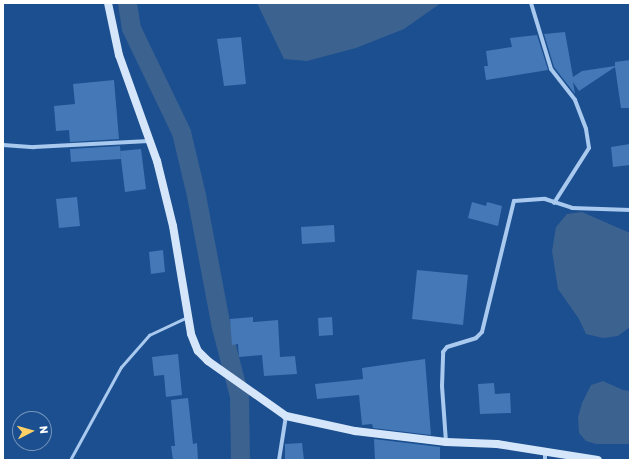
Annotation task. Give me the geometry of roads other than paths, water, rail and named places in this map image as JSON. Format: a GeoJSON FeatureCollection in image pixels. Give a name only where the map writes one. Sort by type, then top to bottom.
{"type":"FeatureCollection","features":[{"type":"Feature","properties":{"kind":"main road"},"geometry":{"type":"LineString","coordinates":[[108,3],[119,55],[157,161],[173,226],[187,317],[198,351],[214,366],[283,414],[355,431],[446,442],[497,444],[545,456],[598,460]]}},
{"type":"Feature","properties":{"kind":"street"},"geometry":{"type":"LineString","coordinates":[[531,3],[551,69],[575,100],[586,129],[589,148],[554,203]]}},
{"type":"Feature","properties":{"kind":"street"},"geometry":{"type":"LineString","coordinates":[[3,145],[34,147],[149,141]]}},
{"type":"Feature","properties":{"kind":"street"},"geometry":{"type":"LineString","coordinates":[[446,442],[442,386],[443,352],[447,347],[476,338],[482,332],[514,200],[545,199],[572,208],[630,210]]}},
{"type":"Feature","properties":{"kind":"street"},"geometry":{"type":"LineString","coordinates":[[279,460],[283,414]]}},
{"type":"Feature","properties":{"kind":"lane"},"geometry":{"type":"LineString","coordinates":[[70,460],[121,367],[149,335],[187,317]]}},
{"type":"Feature","properties":{"kind":"water"},"geometry":{"type":"Polygon","coordinates":[[[257,3],[441,3],[404,29],[356,48],[307,61],[284,59],[257,3]]]}},
{"type":"Feature","properties":{"kind":"water"},"geometry":{"type":"Polygon","coordinates":[[[582,212],[630,233],[630,327],[618,336],[603,338],[586,334],[579,319],[558,289],[552,251],[556,227],[567,214],[582,212]]]}},
{"type":"Feature","properties":{"kind":"water"},"geometry":{"type":"Polygon","coordinates":[[[603,381],[623,390],[630,391],[630,444],[596,444],[586,441],[579,433],[578,417],[582,403],[591,385],[603,381]]]}},
{"type":"Feature","properties":{"kind":"waterway"},"geometry":{"type":"LineString","coordinates":[[127,3],[131,28],[181,132],[196,195],[221,327],[239,396],[240,460]]}}]}
